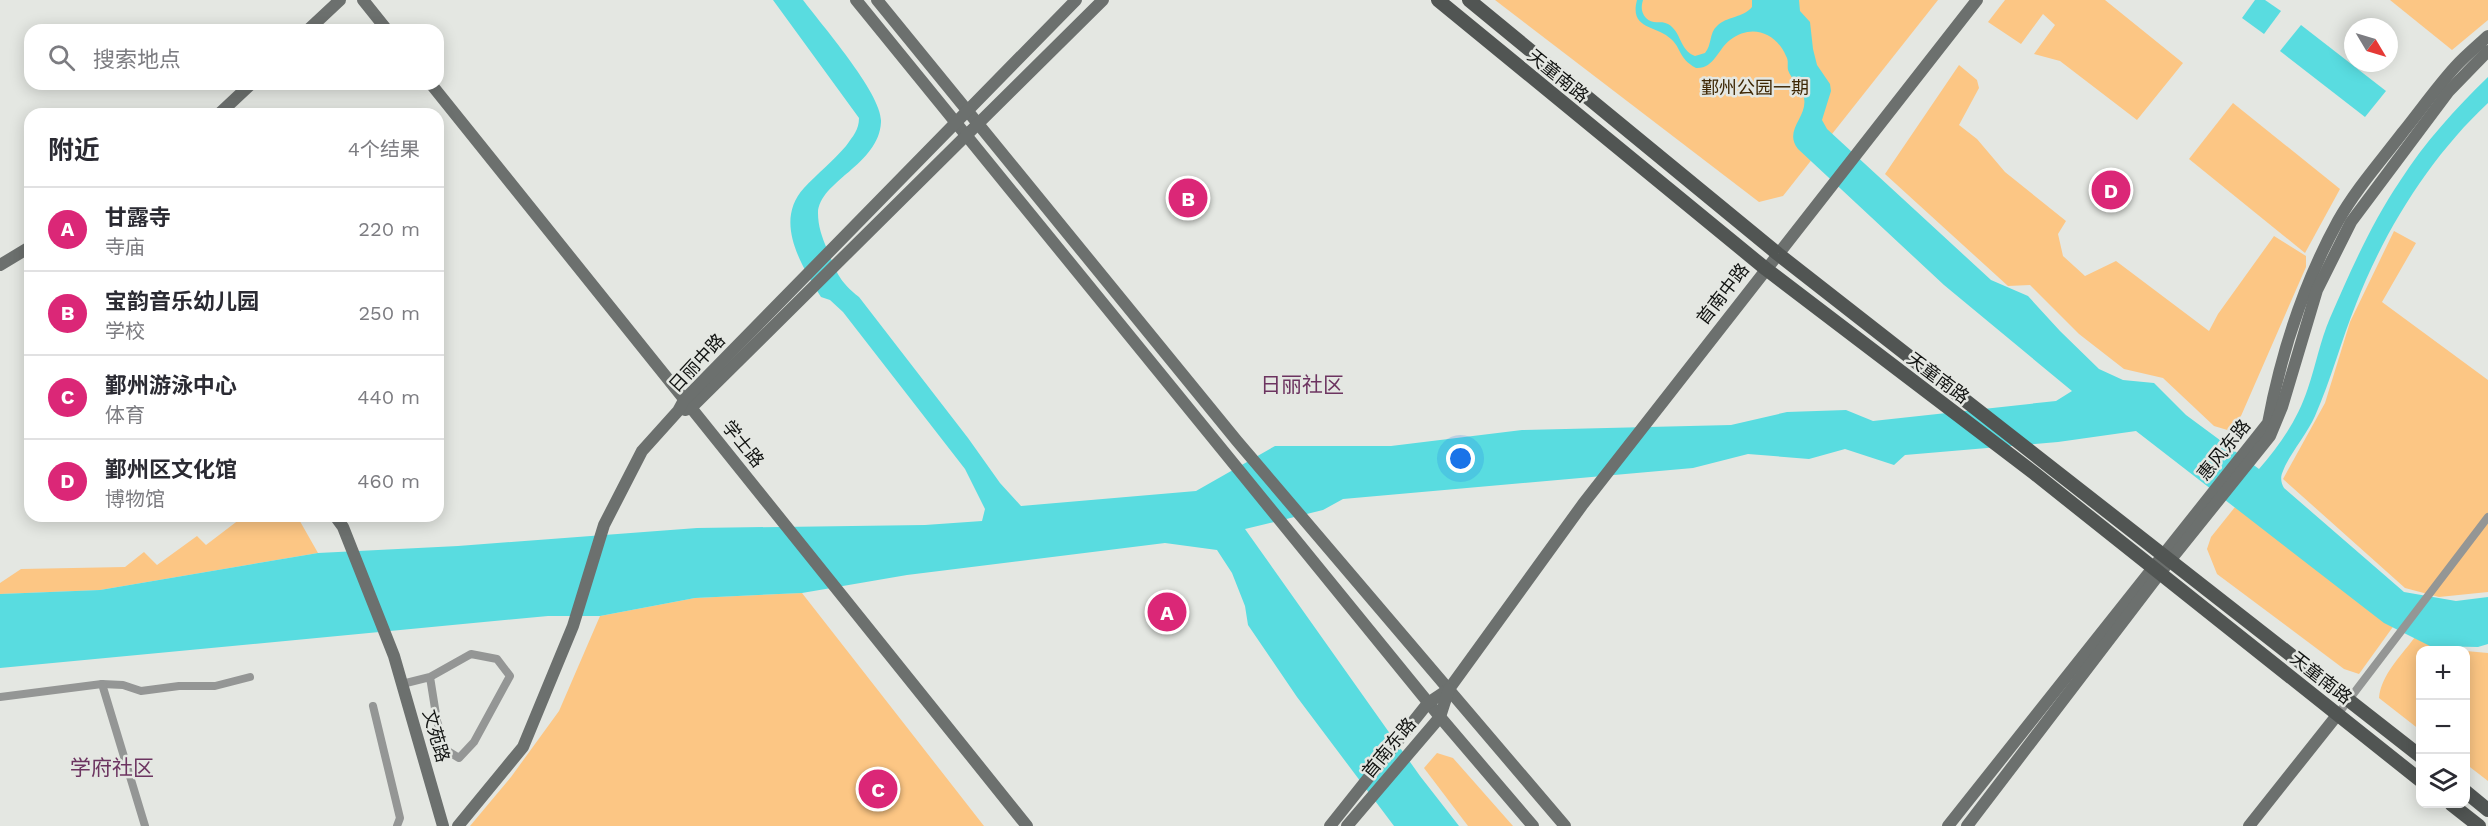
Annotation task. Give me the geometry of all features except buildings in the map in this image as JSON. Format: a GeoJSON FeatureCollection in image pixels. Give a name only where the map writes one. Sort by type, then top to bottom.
{"type":"FeatureCollection","features":[{"type":"Feature","properties":{"kind":"main road"},"geometry":{"type":"LineString","coordinates":[[314,24],[340,0]]}},
{"type":"Feature","properties":{"kind":"main road"},"geometry":{"type":"LineString","coordinates":[[363,0],[382,24]]}},
{"type":"Feature","properties":{"kind":"main road"},"geometry":{"type":"LineString","coordinates":[[856,0],[1428,703],[1533,826]]}},
{"type":"Feature","properties":{"kind":"main road"},"geometry":{"type":"LineString","coordinates":[[877,0],[1236,441],[1565,826]]}},
{"type":"Feature","properties":{"kind":"main road","name":"日丽中路"},"geometry":{"type":"LineString","coordinates":[[458,826],[522,747],[573,626],[604,525],[642,451],[846,244],[956,123],[1076,0]]}},
{"type":"Feature","properties":{"kind":"main road","name":"日丽中路"},"geometry":{"type":"LineString","coordinates":[[846,244],[979,125],[1103,0]]}},
{"type":"Feature","properties":{"kind":"main road","name":"天童南路"},"geometry":{"type":"LineString","coordinates":[[1438,0],[1766,269],[2034,473],[2416,776]]}},
{"type":"Feature","properties":{"kind":"main road","name":"天童南路"},"geometry":{"type":"LineString","coordinates":[[1469,0],[1778,254],[2419,754]]}},
{"type":"Feature","properties":{"kind":"main road","name":"首南中路"},"geometry":{"type":"LineString","coordinates":[[1449,689],[1583,504],[1977,0]]}},
{"type":"Feature","properties":{"kind":"main road","name":"惠风东路"},"geometry":{"type":"LineString","coordinates":[[2250,455],[2268,423],[2274,391],[2301,303],[2339,219],[2440,85],[2455,67],[2488,36]]}},
{"type":"Feature","properties":{"kind":"main road","name":"惠风东路"},"geometry":{"type":"LineString","coordinates":[[1948,826],[2216,496],[2250,455],[2270,436],[2282,407],[2317,290],[2351,222],[2449,91],[2488,51]]}},
{"type":"Feature","properties":{"kind":"main road"},"geometry":{"type":"LineString","coordinates":[[225,108],[245,90]]}},
{"type":"Feature","properties":{"kind":"main road","name":"学士路"},"geometry":{"type":"LineString","coordinates":[[436,90],[684,407],[779,517],[1022,824]]}},
{"type":"Feature","properties":{"kind":"main road"},"geometry":{"type":"LineString","coordinates":[[0,265],[24,251]]}},
{"type":"Feature","properties":{"kind":"main road","name":"文苑路"},"geometry":{"type":"LineString","coordinates":[[339,522],[394,656],[443,826]]}},
{"type":"Feature","properties":{"kind":"main road","name":"惠风东路"},"geometry":{"type":"LineString","coordinates":[[1967,826],[2156,570]]}},
{"type":"Feature","properties":{"kind":"main road"},"geometry":{"type":"LineString","coordinates":[[1330,826],[1428,703],[1449,689]]}},
{"type":"Feature","properties":{"kind":"main road","name":"首南东路"},"geometry":{"type":"LineString","coordinates":[[1347,826],[1440,717],[1449,689]]}},
{"type":"Feature","properties":{"kind":"main road"},"geometry":{"type":"LineString","coordinates":[[2249,826],[2338,714]]}},
{"type":"Feature","properties":{"kind":"main road"},"geometry":{"type":"LineString","coordinates":[[2470,795],[2488,810]]}},
{"type":"Feature","properties":{"kind":"main road"},"geometry":{"type":"LineString","coordinates":[[2456,808],[2479,826]]}},
{"type":"Feature","properties":{"kind":"street"},"geometry":{"type":"LineString","coordinates":[[2338,714],[2488,517]]}},
{"type":"Feature","properties":{"kind":"street"},"geometry":{"type":"LineString","coordinates":[[402,684],[429,677],[471,654],[497,659],[510,676],[474,742],[459,758],[446,750],[437,721],[429,677]]}},
{"type":"Feature","properties":{"kind":"street"},"geometry":{"type":"LineString","coordinates":[[0,697],[102,684],[123,684],[141,691],[179,686],[215,686],[250,677]]}},
{"type":"Feature","properties":{"kind":"street"},"geometry":{"type":"LineString","coordinates":[[102,684],[145,826]]}},
{"type":"Feature","properties":{"kind":"street"},"geometry":{"type":"LineString","coordinates":[[373,706],[400,818],[398,826]]}},
{"type":"Feature","properties":{"kind":"green space","name":"鄞州公园一期"},"geometry":{"type":"Polygon","coordinates":[[[1495,0],[1938,0],[1783,196],[1759,202],[1495,0]]]}},
{"type":"Feature","properties":{"kind":"green space"},"geometry":{"type":"Polygon","coordinates":[[[2005,0],[2105,0],[2183,63],[2137,120],[2060,61],[2034,54],[2055,25],[2043,14],[2021,44],[1988,22],[2005,0]]]}},
{"type":"Feature","properties":{"kind":"green space"},"geometry":{"type":"Polygon","coordinates":[[[2390,0],[2488,0],[2488,20],[2452,50],[2390,0]]]}},
{"type":"Feature","properties":{"kind":"green space"},"geometry":{"type":"Polygon","coordinates":[[[1959,65],[1977,80],[1979,88],[1959,125],[1977,139],[2005,172],[2066,221],[2058,234],[2063,256],[2085,276],[2116,261],[2209,331],[2218,314],[2274,236],[2306,256],[2306,267],[2234,432],[2214,426],[2163,378],[2124,369],[2079,334],[2030,285],[2008,286],[1885,174],[1959,65]]]}},
{"type":"Feature","properties":{"kind":"green space"},"geometry":{"type":"Polygon","coordinates":[[[2233,103],[2340,189],[2305,253],[2189,159],[2233,103]]]}},
{"type":"Feature","properties":{"kind":"green space"},"geometry":{"type":"Polygon","coordinates":[[[2394,231],[2416,243],[2382,302],[2488,380],[2488,592],[2439,597],[2405,588],[2283,479],[2325,403],[2350,322],[2394,231]]]}},
{"type":"Feature","properties":{"kind":"green space"},"geometry":{"type":"Polygon","coordinates":[[[2235,507],[2395,624],[2359,674],[2344,669],[2217,574],[2207,549],[2211,537],[2235,507]]]}},
{"type":"Feature","properties":{"kind":"green space"},"geometry":{"type":"Polygon","coordinates":[[[236,522],[300,522],[318,553],[100,590],[0,594],[0,583],[21,569],[125,567],[144,552],[157,565],[197,536],[206,545],[236,522]]]}},
{"type":"Feature","properties":{"kind":"green space"},"geometry":{"type":"Polygon","coordinates":[[[802,593],[984,826],[470,826],[511,777],[559,711],[600,616],[695,598],[802,593]]]}},
{"type":"Feature","properties":{"kind":"green space"},"geometry":{"type":"Polygon","coordinates":[[[2415,637],[2450,646],[2416,646],[2416,727],[2379,698],[2384,681],[2415,637]]]}},
{"type":"Feature","properties":{"kind":"green space"},"geometry":{"type":"Polygon","coordinates":[[[2470,651],[2488,653],[2488,781],[2470,767],[2470,651]]]}},
{"type":"Feature","properties":{"kind":"green space"},"geometry":{"type":"Polygon","coordinates":[[[1437,753],[1453,758],[1513,826],[1468,826],[1424,768],[1437,753]]]}},
{"type":"Feature","properties":{"kind":"water"},"geometry":{"type":"Polygon","coordinates":[[[773,0],[803,0],[862,78],[879,110],[881,122],[878,137],[860,161],[828,191],[821,202],[818,213],[823,240],[836,270],[842,281],[859,297],[968,438],[1000,483],[1021,506],[1196,491],[1275,446],[1391,446],[1522,430],[1731,425],[1787,412],[1846,410],[1873,421],[2056,401],[2072,391],[1944,285],[1798,149],[1793,136],[1803,111],[1804,98],[1802,90],[1788,70],[1787,58],[1776,41],[1763,33],[1747,32],[1738,35],[1726,44],[1712,62],[1696,68],[1686,61],[1671,39],[1641,22],[1637,17],[1637,0],[1643,0],[1642,9],[1646,18],[1673,27],[1686,50],[1695,56],[1705,53],[1717,26],[1725,20],[1748,11],[1752,7],[1752,0],[1799,0],[1800,11],[1810,22],[1817,65],[1830,84],[1831,91],[1822,120],[1827,129],[1991,280],[2028,296],[2099,369],[2123,380],[2154,383],[2186,415],[2259,469],[2294,421],[2308,388],[2330,318],[2380,213],[2409,167],[2430,140],[2488,77],[2488,103],[2447,146],[2411,196],[2380,249],[2356,304],[2315,416],[2286,465],[2281,478],[2284,488],[2404,592],[2456,601],[2488,597],[2488,644],[2478,647],[2430,646],[2384,623],[2136,431],[2058,442],[1905,455],[1894,465],[1845,449],[1809,459],[1748,454],[1693,468],[1343,499],[1323,510],[1245,529],[1420,776],[1459,826],[1394,826],[1297,697],[1248,625],[1245,606],[1232,573],[1217,550],[1165,543],[907,575],[802,593],[695,598],[600,616],[548,616],[0,668],[0,594],[100,590],[318,553],[458,546],[697,528],[925,525],[982,521],[985,509],[965,469],[843,312],[830,300],[821,297],[806,272],[794,244],[791,215],[795,201],[804,188],[846,146],[857,129],[859,118],[773,0]]]}},
{"type":"Feature","properties":{"kind":"water"},"geometry":{"type":"Polygon","coordinates":[[[2255,0],[2265,0],[2281,11],[2264,34],[2242,18],[2255,0]]]}},
{"type":"Feature","properties":{"kind":"water"},"geometry":{"type":"Polygon","coordinates":[[[2301,25],[2344,58],[2344,72],[2362,72],[2386,91],[2365,117],[2280,51],[2301,25]]]}},
{"type":"Feature","properties":{"kind":"place","name":"鄞州区文化馆"},"geometry":{"type":"Point","coordinates":[2111,190]}},
{"type":"Feature","properties":{"kind":"place","name":"宝韵音乐幼儿园"},"geometry":{"type":"Point","coordinates":[1188,198]}},
{"type":"Feature","properties":{"kind":"place","name":"甘露寺"},"geometry":{"type":"Point","coordinates":[1167,612]}},
{"type":"Feature","properties":{"kind":"place","name":"鄞州游泳中心"},"geometry":{"type":"Point","coordinates":[878,789]}},
{"type":"Feature","properties":{"kind":"district","name":"日丽社区"},"geometry":{"type":"Point","coordinates":[1302,385]}},
{"type":"Feature","properties":{"kind":"district","name":"学府社区"},"geometry":{"type":"Point","coordinates":[112,768]}}]}
